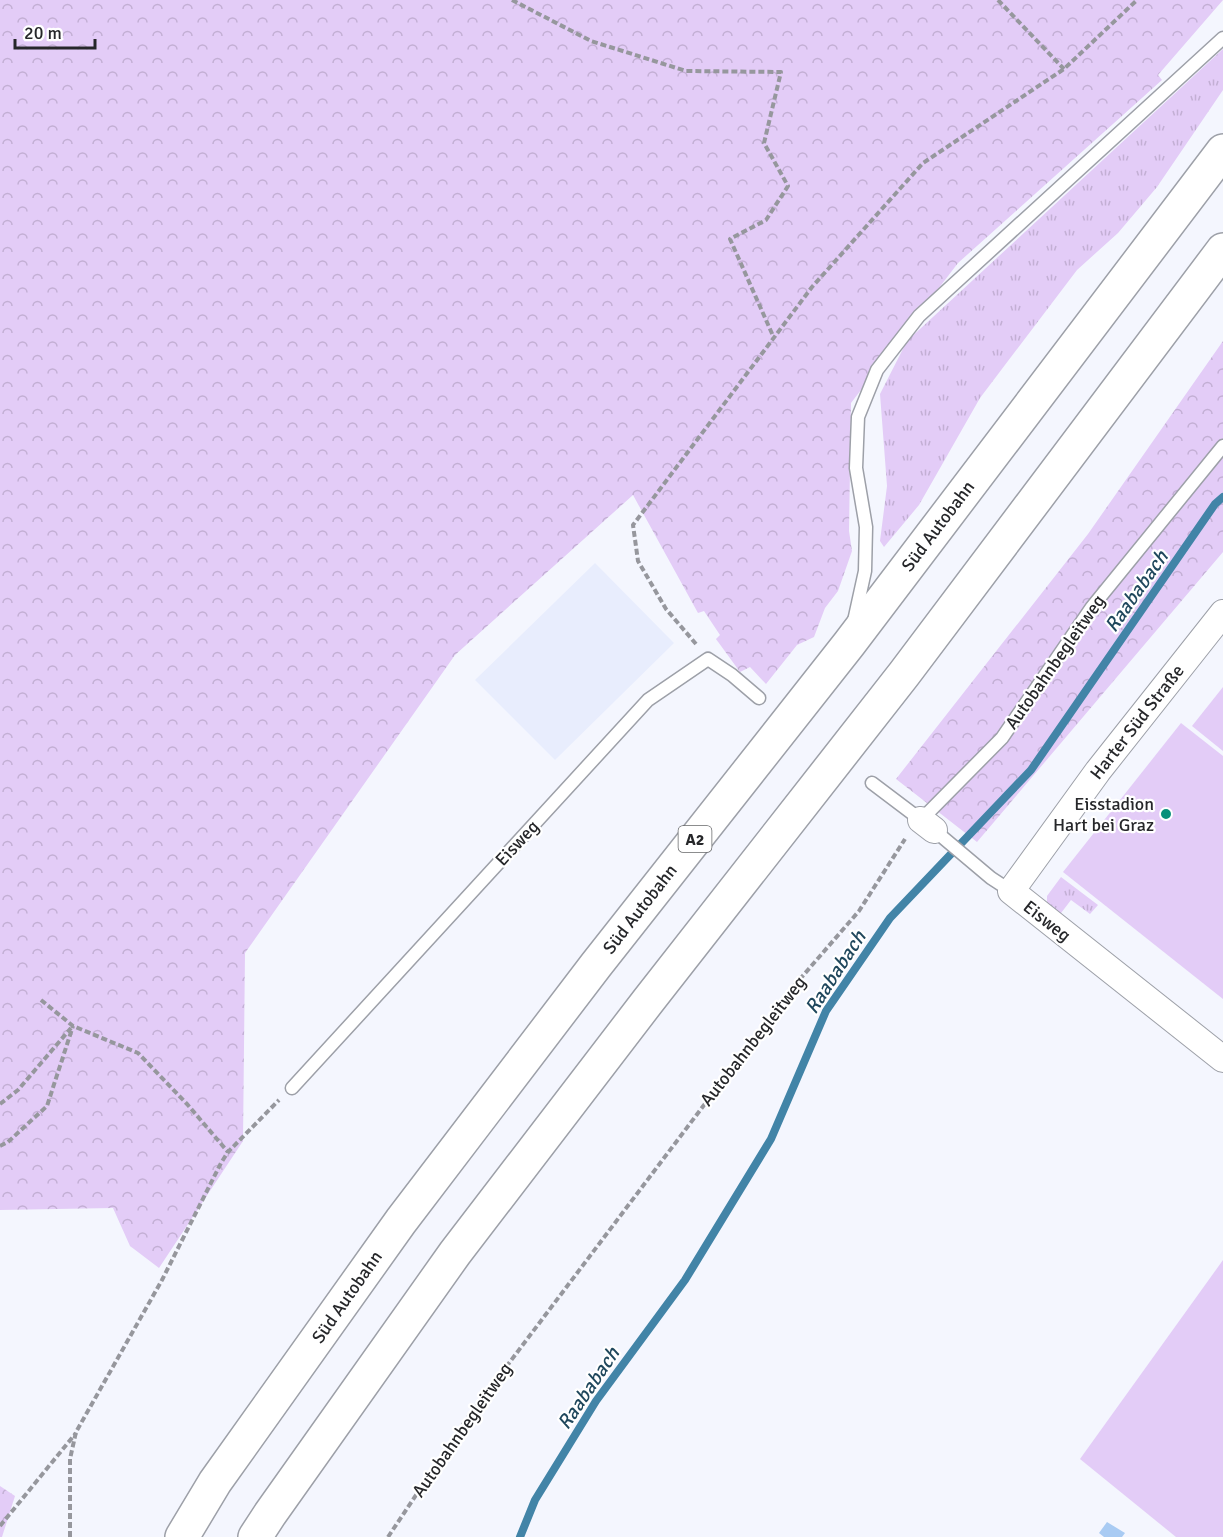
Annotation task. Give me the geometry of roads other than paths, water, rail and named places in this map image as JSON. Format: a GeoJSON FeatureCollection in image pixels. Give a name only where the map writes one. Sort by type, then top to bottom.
{"type":"FeatureCollection","features":[{"type":"Feature","properties":{"kind":"highway","name":"Süd Autobahn"},"geometry":{"type":"LineString","coordinates":[[182,1537],[215,1482],[402,1221],[596,965],[849,644],[1223,151]]}},
{"type":"Feature","properties":{"kind":"highway"},"geometry":{"type":"LineString","coordinates":[[255,1537],[455,1253],[648,1001],[904,674],[1223,250]]}},
{"type":"Feature","properties":{"kind":"street","name":"Harter Süd Straße"},"geometry":{"type":"LineString","coordinates":[[1011,891],[1098,771],[1223,613]]}},
{"type":"Feature","properties":{"kind":"street","name":"Eisweg"},"geometry":{"type":"LineString","coordinates":[[1011,891],[1223,1059]]}},
{"type":"Feature","properties":{"kind":"lane"},"geometry":{"type":"LineString","coordinates":[[849,644],[865,571],[866,527],[856,468],[858,417],[878,370],[919,316],[1223,38]]}},
{"type":"Feature","properties":{"kind":"lane","name":"Autobahnbegleitweg"},"geometry":{"type":"LineString","coordinates":[[928,825],[1002,738],[1092,607],[1223,446]]}},
{"type":"Feature","properties":{"kind":"lane","name":"Eisweg"},"geometry":{"type":"LineString","coordinates":[[292,1088],[648,700],[708,659],[732,675],[759,698]]}},
{"type":"Feature","properties":{"kind":"lane","name":"Eisweg"},"geometry":{"type":"LineString","coordinates":[[872,783],[928,825],[990,878],[1011,891]]}},
{"type":"Feature","properties":{"kind":"waterway","name":"Raababach"},"geometry":{"type":"LineString","coordinates":[[520,1537],[535,1500],[596,1401],[685,1280],[771,1139],[826,1011],[890,918],[1031,770],[1215,504],[1223,497]]}},
{"type":"Feature","properties":{"kind":"place","name":"Eisstadion Hart bei Graz"},"geometry":{"type":"Point","coordinates":[1166,814]}}]}
